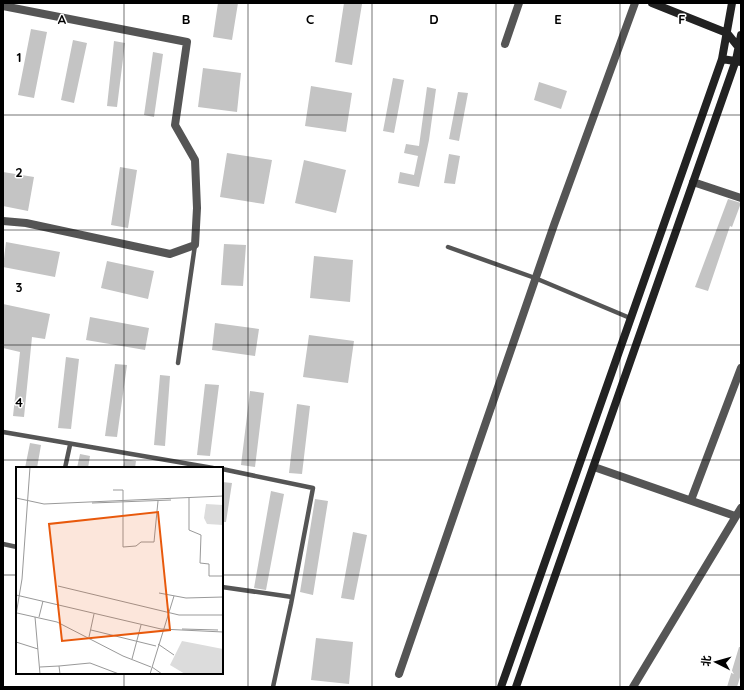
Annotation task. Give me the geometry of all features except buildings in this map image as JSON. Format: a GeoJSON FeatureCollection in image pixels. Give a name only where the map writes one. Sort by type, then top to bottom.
{"type":"FeatureCollection","features":[{"type":"Feature","properties":{"kind":"main road"},"geometry":{"type":"LineString","coordinates":[[652,3],[727,33],[740,48]]}},
{"type":"Feature","properties":{"kind":"main road"},"geometry":{"type":"LineString","coordinates":[[501,687],[722,59],[732,3]]}},
{"type":"Feature","properties":{"kind":"main road"},"geometry":{"type":"LineString","coordinates":[[516,687],[693,182],[738,61],[741,35]]}},
{"type":"Feature","properties":{"kind":"main road"},"geometry":{"type":"LineString","coordinates":[[722,59],[738,61]]}},
{"type":"Feature","properties":{"kind":"street"},"geometry":{"type":"LineString","coordinates":[[505,44],[518,3]]}},
{"type":"Feature","properties":{"kind":"street"},"geometry":{"type":"LineString","coordinates":[[399,674],[535,278],[635,3]]}},
{"type":"Feature","properties":{"kind":"street"},"geometry":{"type":"LineString","coordinates":[[3,6],[187,42],[175,125],[195,160],[197,208],[195,245],[170,254],[26,223],[3,220]]}},
{"type":"Feature","properties":{"kind":"street"},"geometry":{"type":"LineString","coordinates":[[693,182],[741,198]]}},
{"type":"Feature","properties":{"kind":"street"},"geometry":{"type":"LineString","coordinates":[[691,500],[741,368]]}},
{"type":"Feature","properties":{"kind":"street"},"geometry":{"type":"LineString","coordinates":[[594,467],[735,516]]}},
{"type":"Feature","properties":{"kind":"street"},"geometry":{"type":"LineString","coordinates":[[633,687],[741,508]]}},
{"type":"Feature","properties":{"kind":"lane"},"geometry":{"type":"LineString","coordinates":[[178,363],[195,245]]}},
{"type":"Feature","properties":{"kind":"lane"},"geometry":{"type":"LineString","coordinates":[[448,247],[535,278],[630,318]]}},
{"type":"Feature","properties":{"kind":"lane"},"geometry":{"type":"LineString","coordinates":[[3,432],[70,445],[207,467]]}},
{"type":"Feature","properties":{"kind":"lane"},"geometry":{"type":"LineString","coordinates":[[65,467],[70,445]]}},
{"type":"Feature","properties":{"kind":"lane"},"geometry":{"type":"LineString","coordinates":[[223,470],[313,488],[273,687]]}},
{"type":"Feature","properties":{"kind":"lane"},"geometry":{"type":"LineString","coordinates":[[3,544],[16,547]]}},
{"type":"Feature","properties":{"kind":"lane"},"geometry":{"type":"LineString","coordinates":[[223,587],[292,597]]}}]}
